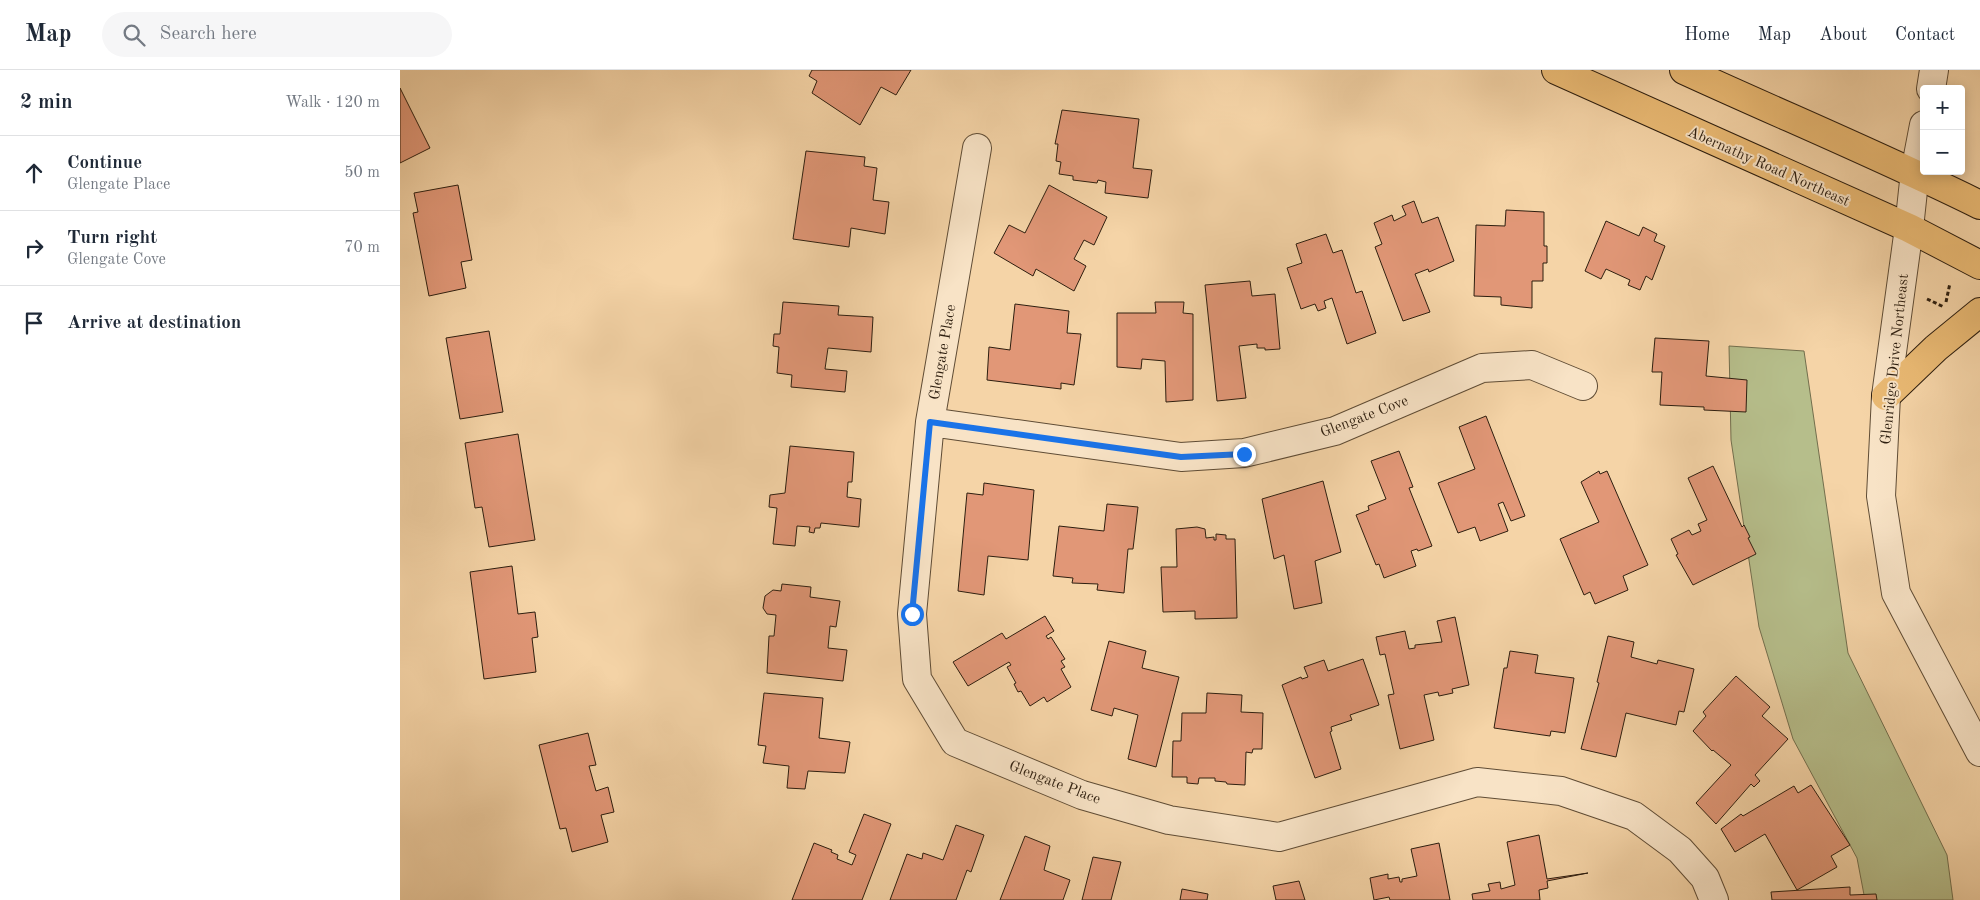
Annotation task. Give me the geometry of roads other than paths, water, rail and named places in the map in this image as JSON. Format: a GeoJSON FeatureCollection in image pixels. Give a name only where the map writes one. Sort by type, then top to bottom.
{"type":"FeatureCollection","features":[{"type":"Feature","properties":{"kind":"main road","name":"Abernathy Road Northeast"},"geometry":{"type":"LineString","coordinates":[[1556,70],[1909,228],[1980,265]]}},
{"type":"Feature","properties":{"kind":"main road"},"geometry":{"type":"LineString","coordinates":[[1684,70],[1836,140],[1915,172],[1980,205]]}},
{"type":"Feature","properties":{"kind":"main road"},"geometry":{"type":"LineString","coordinates":[[1886,396],[1936,348],[1980,312]]}},
{"type":"Feature","properties":{"kind":"street"},"geometry":{"type":"LineString","coordinates":[[1932,85],[1934,70]]}},
{"type":"Feature","properties":{"kind":"street","name":"Glenridge Drive Northeast"},"geometry":{"type":"LineString","coordinates":[[1923,130],[1915,172],[1886,396],[1881,496],[1896,593],[1980,752]]}},
{"type":"Feature","properties":{"kind":"street","name":"Glengate Place"},"geometry":{"type":"LineString","coordinates":[[977,148],[930,422],[912,614],[917,679],[955,742],[1082,795],[1169,820],[1279,836],[1477,782],[1560,791],[1634,816],[1680,850],[1705,878],[1714,900]]}},
{"type":"Feature","properties":{"kind":"street","name":"Glengate Cove"},"geometry":{"type":"LineString","coordinates":[[930,422],[1181,457],[1244,454],[1335,430],[1482,368],[1532,365],[1583,386]]}}]}
